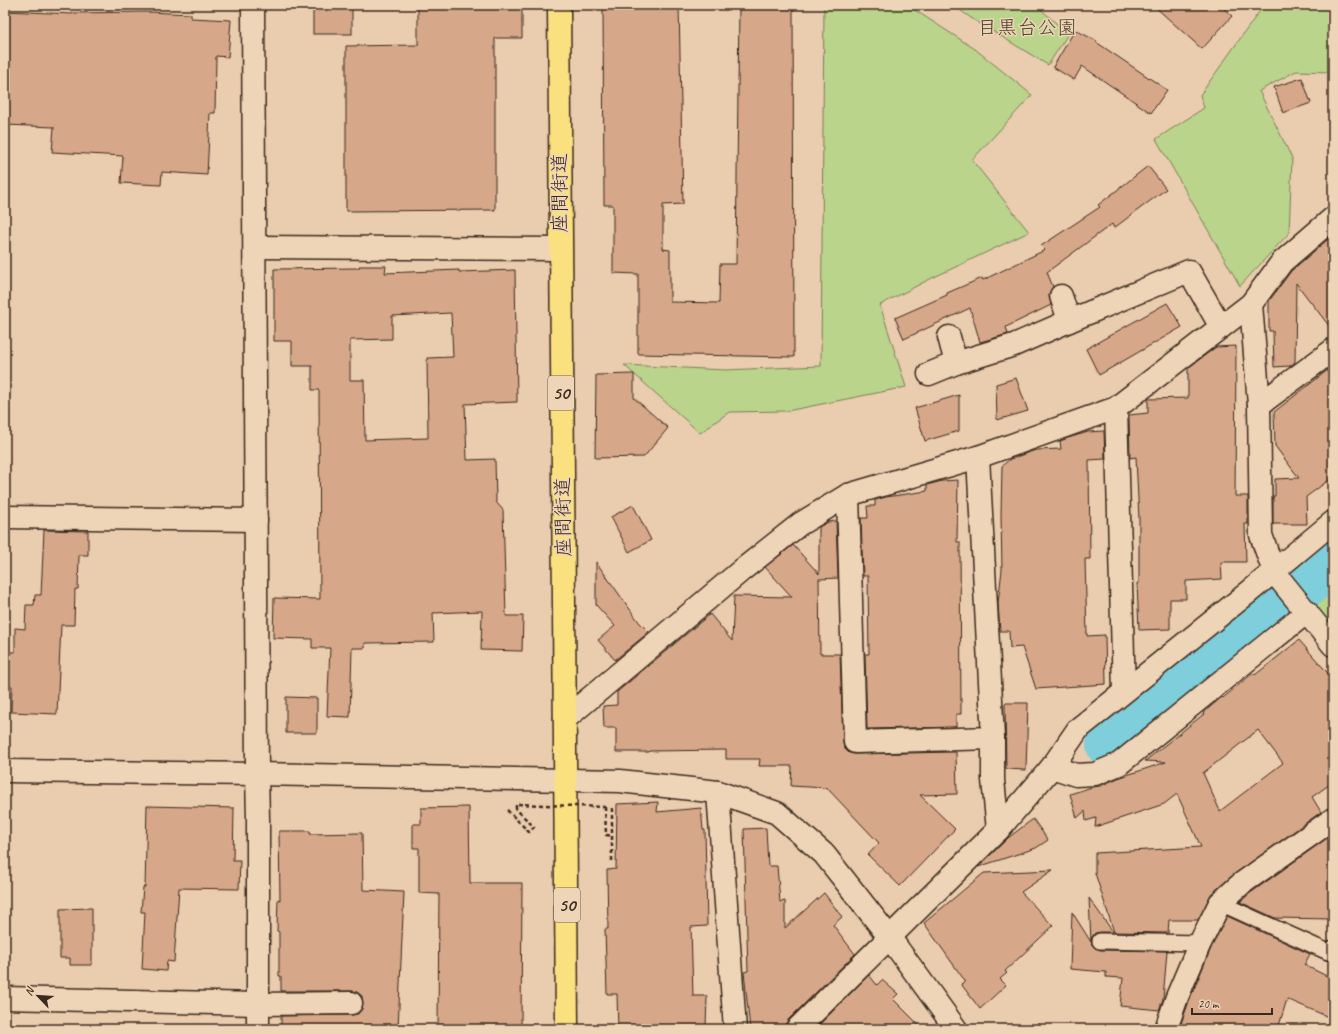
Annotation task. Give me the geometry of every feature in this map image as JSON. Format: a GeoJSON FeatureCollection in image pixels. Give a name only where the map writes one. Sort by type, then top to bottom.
{"type":"FeatureCollection","features":[{"type":"Feature","properties":{"kind":"main road","name":"座間街道"},"geometry":{"type":"LineString","coordinates":[[559,5],[567,1029]]}},
{"type":"Feature","properties":{"kind":"street"},"geometry":{"type":"LineString","coordinates":[[253,5],[258,1029]]}},
{"type":"Feature","properties":{"kind":"street"},"geometry":{"type":"LineString","coordinates":[[565,718],[742,570],[800,524],[848,495],[978,457],[1116,408],[1251,304],[1282,262],[1333,218]]}},
{"type":"Feature","properties":{"kind":"street"},"geometry":{"type":"LineString","coordinates":[[254,246],[560,249]]}},
{"type":"Feature","properties":{"kind":"street"},"geometry":{"type":"LineString","coordinates":[[929,374],[1014,345],[1189,271],[1221,327]]}},
{"type":"Feature","properties":{"kind":"street"},"geometry":{"type":"LineString","coordinates":[[1061,296],[1069,321]]}},
{"type":"Feature","properties":{"kind":"street"},"geometry":{"type":"LineString","coordinates":[[1251,304],[1259,405],[1261,535],[1274,572],[1333,645]]}},
{"type":"Feature","properties":{"kind":"street"},"geometry":{"type":"LineString","coordinates":[[949,337],[956,364]]}},
{"type":"Feature","properties":{"kind":"street"},"geometry":{"type":"LineString","coordinates":[[1259,405],[1333,350]]}},
{"type":"Feature","properties":{"kind":"street"},"geometry":{"type":"LineString","coordinates":[[1116,408],[1124,691]]}},
{"type":"Feature","properties":{"kind":"street"},"geometry":{"type":"LineString","coordinates":[[978,457],[993,738],[993,780],[998,830]]}},
{"type":"Feature","properties":{"kind":"street"},"geometry":{"type":"LineString","coordinates":[[848,495],[855,742],[993,738]]}},
{"type":"Feature","properties":{"kind":"street"},"geometry":{"type":"LineString","coordinates":[[5,517],[256,520]]}},
{"type":"Feature","properties":{"kind":"street"},"geometry":{"type":"LineString","coordinates":[[797,1029],[998,830],[1052,767],[1078,728],[1274,572],[1333,522]]}},
{"type":"Feature","properties":{"kind":"street"},"geometry":{"type":"LineString","coordinates":[[1052,767],[1076,775],[1095,774],[1119,764],[1298,602]]}},
{"type":"Feature","properties":{"kind":"street"},"geometry":{"type":"LineString","coordinates":[[5,771],[620,781],[718,792],[777,813],[824,854],[890,938],[956,1029]]}},
{"type":"Feature","properties":{"kind":"street"},"geometry":{"type":"LineString","coordinates":[[718,792],[735,1029]]}},
{"type":"Feature","properties":{"kind":"street"},"geometry":{"type":"LineString","coordinates":[[1166,1029],[1176,997],[1200,943],[1220,904],[1240,884],[1333,819]]}},
{"type":"Feature","properties":{"kind":"street"},"geometry":{"type":"LineString","coordinates":[[5,998],[257,1004],[351,1004]]}},
{"type":"Feature","properties":{"kind":"lane"},"geometry":{"type":"LineString","coordinates":[[1220,904],[1328,952],[1333,948]]}},
{"type":"Feature","properties":{"kind":"lane"},"geometry":{"type":"LineString","coordinates":[[1100,941],[1200,943]]}},
{"type":"Feature","properties":{"kind":"path"},"geometry":{"type":"LineString","coordinates":[[507,810],[529,832],[534,827],[516,809],[516,804],[605,807],[606,835],[613,836]]}},
{"type":"Feature","properties":{"kind":"path"},"geometry":{"type":"LineString","coordinates":[[612,807],[612,861]]}},
{"type":"Feature","properties":{"kind":"green space"},"geometry":{"type":"Polygon","coordinates":[[[824,5],[907,5],[975,49],[1032,95],[972,160],[1029,232],[928,280],[880,305],[906,387],[787,411],[729,412],[700,433],[624,365],[725,370],[821,366],[824,5]]]}},
{"type":"Feature","properties":{"kind":"green space","name":"目黒台公園"},"geometry":{"type":"Polygon","coordinates":[[[953,5],[1036,5],[1068,34],[1048,65],[971,18],[953,5]]]}},
{"type":"Feature","properties":{"kind":"green space"},"geometry":{"type":"Polygon","coordinates":[[[1264,5],[1333,5],[1333,72],[1296,71],[1259,91],[1292,158],[1289,233],[1240,286],[1156,139],[1204,108],[1200,95],[1264,5]]]}},
{"type":"Feature","properties":{"kind":"green space"},"geometry":{"type":"Polygon","coordinates":[[[1333,587],[1333,638],[1308,607],[1333,587]]]}},
{"type":"Feature","properties":{"kind":"building"},"geometry":{"type":"Polygon","coordinates":[[[313,5],[352,5],[352,34],[313,34],[313,5]]]}},
{"type":"Feature","properties":{"kind":"building"},"geometry":{"type":"Polygon","coordinates":[[[418,5],[522,5],[522,38],[495,38],[495,210],[346,211],[346,46],[418,45],[418,5]]]}},
{"type":"Feature","properties":{"kind":"building"},"geometry":{"type":"Polygon","coordinates":[[[603,5],[679,5],[683,204],[663,205],[663,249],[670,250],[670,302],[719,303],[720,264],[736,264],[739,5],[793,5],[794,357],[638,354],[638,274],[613,273],[613,205],[604,205],[603,5]]]}},
{"type":"Feature","properties":{"kind":"building"},"geometry":{"type":"Polygon","coordinates":[[[1153,5],[1220,5],[1232,16],[1202,49],[1153,5]]]}},
{"type":"Feature","properties":{"kind":"building"},"geometry":{"type":"Polygon","coordinates":[[[5,11],[73,14],[149,12],[191,14],[191,18],[231,20],[228,57],[216,56],[215,113],[210,113],[207,175],[162,172],[161,185],[121,183],[123,156],[52,152],[54,127],[5,125],[5,11]]]}},
{"type":"Feature","properties":{"kind":"building"},"geometry":{"type":"Polygon","coordinates":[[[1075,30],[1097,41],[1096,42],[1167,90],[1151,113],[1082,66],[1074,80],[1053,67],[1075,30]]]}},
{"type":"Feature","properties":{"kind":"building"},"geometry":{"type":"Polygon","coordinates":[[[1302,78],[1311,103],[1283,113],[1274,87],[1302,78]]]}},
{"type":"Feature","properties":{"kind":"building"},"geometry":{"type":"Polygon","coordinates":[[[1148,166],[1166,189],[1114,228],[1112,224],[1047,272],[1053,287],[1049,294],[1051,305],[1006,327],[1008,334],[980,342],[970,308],[904,339],[895,318],[947,295],[947,293],[982,278],[983,280],[1045,250],[1041,246],[1100,207],[1098,205],[1148,166]]]}},
{"type":"Feature","properties":{"kind":"building"},"geometry":{"type":"Polygon","coordinates":[[[1333,235],[1333,331],[1296,283],[1295,362],[1290,366],[1274,367],[1273,331],[1269,331],[1269,301],[1291,271],[1333,235]]]}},
{"type":"Feature","properties":{"kind":"building"},"geometry":{"type":"Polygon","coordinates":[[[359,266],[386,266],[385,273],[459,270],[459,272],[515,270],[517,402],[465,404],[467,460],[495,459],[496,502],[503,510],[506,616],[523,616],[522,651],[481,650],[482,611],[433,613],[434,642],[365,643],[365,648],[352,648],[350,717],[327,716],[330,648],[312,648],[312,639],[273,638],[274,598],[320,599],[319,390],[312,390],[312,366],[292,366],[292,341],[274,341],[274,269],[359,268],[359,266]],[[451,313],[392,316],[392,339],[350,340],[350,380],[364,380],[365,440],[428,438],[427,358],[453,357],[451,313]]]}},
{"type":"Feature","properties":{"kind":"building"},"geometry":{"type":"Polygon","coordinates":[[[1167,303],[1182,327],[1099,375],[1086,349],[1167,303]]]}},
{"type":"Feature","properties":{"kind":"building"},"geometry":{"type":"Polygon","coordinates":[[[1236,346],[1235,496],[1248,496],[1248,524],[1245,524],[1246,562],[1221,562],[1222,579],[1186,581],[1186,599],[1170,599],[1170,629],[1139,630],[1137,583],[1139,583],[1139,519],[1136,457],[1130,458],[1129,415],[1148,413],[1148,399],[1188,398],[1188,368],[1216,347],[1236,346]]]}},
{"type":"Feature","properties":{"kind":"building"},"geometry":{"type":"Polygon","coordinates":[[[1333,366],[1333,477],[1306,497],[1307,524],[1273,524],[1273,496],[1275,496],[1275,479],[1299,478],[1275,446],[1274,412],[1333,366]]]}},
{"type":"Feature","properties":{"kind":"building"},"geometry":{"type":"Polygon","coordinates":[[[634,374],[634,398],[668,428],[644,457],[595,458],[596,375],[634,374]]]}},
{"type":"Feature","properties":{"kind":"building"},"geometry":{"type":"Polygon","coordinates":[[[1016,378],[1028,411],[997,420],[996,384],[1016,378]]]}},
{"type":"Feature","properties":{"kind":"building"},"geometry":{"type":"Polygon","coordinates":[[[959,395],[959,431],[925,441],[915,408],[959,395]]]}},
{"type":"Feature","properties":{"kind":"building"},"geometry":{"type":"Polygon","coordinates":[[[1104,431],[1105,459],[1089,460],[1090,559],[1085,559],[1087,636],[1105,635],[1106,684],[1036,689],[1022,647],[1010,648],[1009,631],[1000,631],[998,603],[1002,570],[1002,466],[1010,459],[1036,450],[1061,449],[1060,441],[1068,438],[1088,432],[1104,431]]]}},
{"type":"Feature","properties":{"kind":"building"},"geometry":{"type":"Polygon","coordinates":[[[958,480],[957,542],[960,542],[961,714],[956,714],[956,727],[867,729],[865,654],[869,654],[868,576],[863,576],[861,518],[868,518],[867,506],[875,506],[875,500],[927,491],[927,485],[942,481],[958,480]]]}},
{"type":"Feature","properties":{"kind":"building"},"geometry":{"type":"Polygon","coordinates":[[[633,505],[651,540],[629,552],[611,517],[633,505]]]}},
{"type":"Feature","properties":{"kind":"building"},"geometry":{"type":"Polygon","coordinates":[[[836,521],[838,578],[819,579],[820,654],[840,654],[844,748],[849,753],[855,754],[956,752],[957,794],[920,795],[955,829],[900,886],[868,855],[879,843],[827,788],[791,786],[792,766],[759,766],[760,759],[726,759],[726,750],[616,752],[616,728],[604,728],[603,706],[617,705],[617,692],[710,614],[732,641],[734,596],[792,597],[765,567],[793,545],[819,574],[819,527],[828,522],[836,521]]]}},
{"type":"Feature","properties":{"kind":"building"},"geometry":{"type":"Polygon","coordinates":[[[44,530],[88,531],[88,555],[79,555],[78,589],[75,589],[74,625],[61,625],[57,714],[11,712],[12,686],[5,686],[5,652],[15,652],[15,628],[25,629],[26,605],[34,605],[35,595],[41,595],[44,530]]]}},
{"type":"Feature","properties":{"kind":"building"},"geometry":{"type":"Polygon","coordinates":[[[596,562],[639,622],[649,632],[615,660],[598,640],[615,626],[596,605],[596,562]]]}},
{"type":"Feature","properties":{"kind":"building"},"geometry":{"type":"Polygon","coordinates":[[[1299,640],[1333,679],[1333,782],[1312,797],[1321,812],[1233,875],[1211,894],[1198,920],[1169,920],[1168,933],[1114,932],[1095,873],[1095,853],[1201,847],[1177,794],[1164,804],[1095,827],[1096,818],[1086,821],[1085,811],[1077,818],[1070,794],[1100,786],[1118,778],[1166,762],[1145,761],[1204,714],[1203,713],[1222,697],[1223,698],[1253,673],[1255,675],[1299,640]],[[1258,730],[1203,773],[1220,811],[1283,763],[1258,730]]]}},
{"type":"Feature","properties":{"kind":"building"},"geometry":{"type":"Polygon","coordinates":[[[286,697],[317,698],[317,733],[286,733],[286,697]]]}},
{"type":"Feature","properties":{"kind":"building"},"geometry":{"type":"Polygon","coordinates":[[[1005,703],[1028,703],[1026,770],[1006,769],[1005,703]]]}},
{"type":"Feature","properties":{"kind":"building"},"geometry":{"type":"Polygon","coordinates":[[[658,802],[657,812],[701,808],[703,830],[705,830],[707,926],[691,927],[693,996],[707,996],[706,1026],[696,1026],[697,1029],[618,1029],[617,994],[607,994],[605,929],[608,929],[607,870],[616,869],[617,804],[658,802]]]}},
{"type":"Feature","properties":{"kind":"building"},"geometry":{"type":"Polygon","coordinates":[[[147,806],[234,808],[233,860],[240,860],[239,889],[179,888],[174,962],[167,961],[166,971],[142,969],[145,912],[141,912],[143,887],[145,887],[147,806]]]}},
{"type":"Feature","properties":{"kind":"building"},"geometry":{"type":"Polygon","coordinates":[[[469,807],[470,883],[522,883],[521,1029],[438,1029],[439,894],[419,893],[419,848],[413,848],[413,824],[421,824],[421,808],[469,807]]]}},
{"type":"Feature","properties":{"kind":"building"},"geometry":{"type":"Polygon","coordinates":[[[1033,819],[1048,840],[1036,848],[978,867],[1008,838],[1033,819]]]}},
{"type":"Feature","properties":{"kind":"building"},"geometry":{"type":"Polygon","coordinates":[[[766,828],[768,866],[777,866],[780,902],[785,901],[785,928],[824,893],[842,917],[833,925],[855,954],[788,1020],[785,1025],[785,1029],[750,1029],[744,972],[748,971],[744,829],[766,828]]]}},
{"type":"Feature","properties":{"kind":"building"},"geometry":{"type":"Polygon","coordinates":[[[279,831],[310,831],[310,834],[362,833],[363,890],[404,892],[398,1029],[281,1029],[281,1016],[352,1015],[358,1014],[362,1009],[363,1003],[362,996],[357,992],[351,991],[281,991],[281,976],[279,976],[279,932],[277,931],[278,899],[280,900],[279,831]]]}},
{"type":"Feature","properties":{"kind":"building"},"geometry":{"type":"Polygon","coordinates":[[[1333,834],[1333,919],[1275,918],[1240,902],[1249,894],[1333,834]]]}},
{"type":"Feature","properties":{"kind":"building"},"geometry":{"type":"Polygon","coordinates":[[[1053,870],[1021,892],[1053,926],[1005,971],[1007,973],[1000,979],[1006,985],[980,1009],[961,984],[965,981],[924,923],[984,873],[1053,870]]]}},
{"type":"Feature","properties":{"kind":"building"},"geometry":{"type":"Polygon","coordinates":[[[1089,898],[1113,932],[1095,933],[1091,940],[1092,945],[1095,948],[1100,950],[1167,951],[1163,999],[1159,1010],[1120,1006],[1123,978],[1106,977],[1106,972],[1070,969],[1072,912],[1091,942],[1089,898]]]}},
{"type":"Feature","properties":{"kind":"building"},"geometry":{"type":"Polygon","coordinates":[[[92,908],[92,965],[70,965],[70,958],[60,958],[60,909],[92,908]]]}},
{"type":"Feature","properties":{"kind":"building"},"geometry":{"type":"Polygon","coordinates":[[[1227,916],[1310,954],[1304,965],[1333,979],[1333,1019],[1287,999],[1278,1029],[1179,1029],[1211,948],[1227,916]]]}},
{"type":"Feature","properties":{"kind":"building"},"geometry":{"type":"Polygon","coordinates":[[[869,975],[877,985],[882,980],[898,994],[893,999],[923,1029],[815,1029],[869,975]]]}},
{"type":"Feature","properties":{"kind":"waterway"},"geometry":{"type":"LineString","coordinates":[[1110,745],[1333,561]]}}]}
